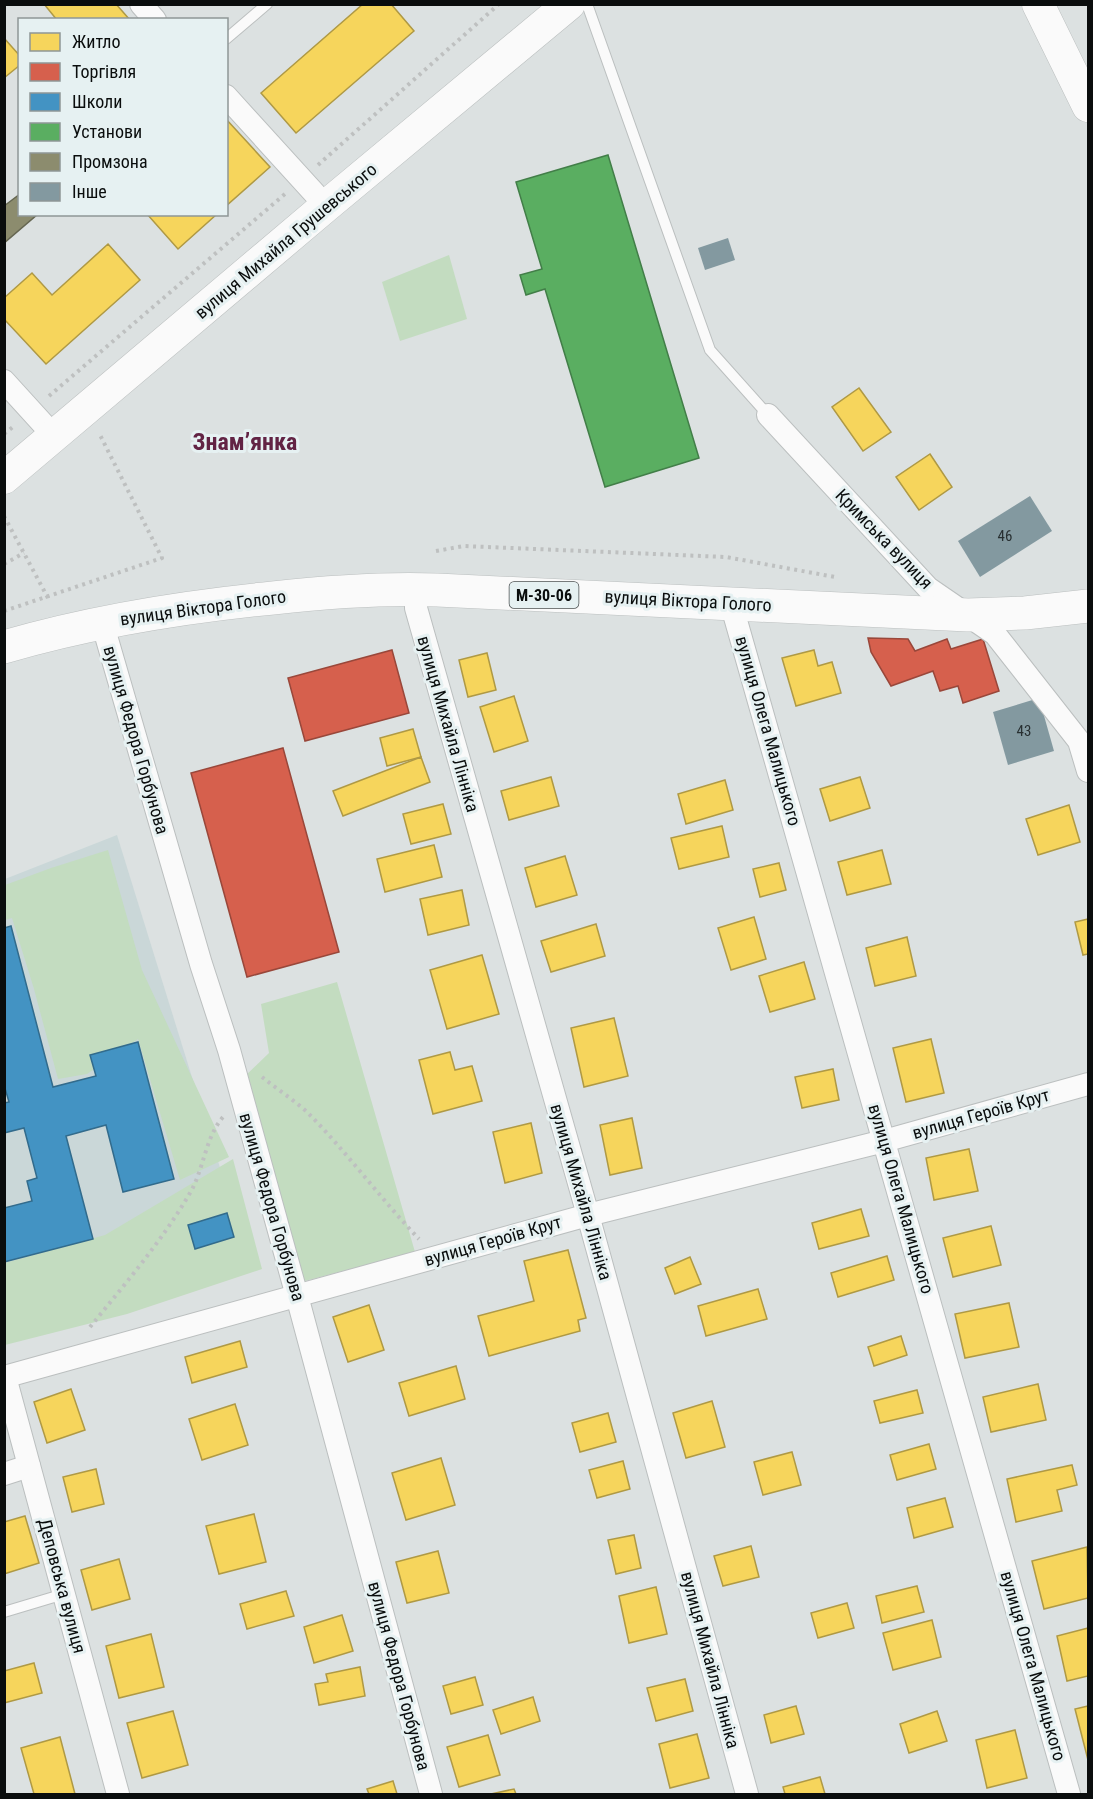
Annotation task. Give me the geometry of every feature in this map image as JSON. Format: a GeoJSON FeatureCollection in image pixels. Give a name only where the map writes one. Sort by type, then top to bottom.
{"type":"FeatureCollection","features":[{"type":"Feature","properties":{"kind":"main road","name":"вулиця Михайла Грушевського"},"geometry":{"type":"LineString","coordinates":[[4,478],[569,4]]}},
{"type":"Feature","properties":{"kind":"main road"},"geometry":{"type":"LineString","coordinates":[[1038,4],[1089,106]]}},
{"type":"Feature","properties":{"kind":"main road","name":"вулиця Віктора Голого"},"geometry":{"type":"LineString","coordinates":[[4,647],[102,622],[165,610],[361,590],[416,589],[968,615],[1025,613],[1089,606]]}},
{"type":"Feature","properties":{"kind":"street"},"geometry":{"type":"LineString","coordinates":[[141,4],[154,18]]}},
{"type":"Feature","properties":{"kind":"street"},"geometry":{"type":"LineString","coordinates":[[228,98],[326,206]]}},
{"type":"Feature","properties":{"kind":"street"},"geometry":{"type":"LineString","coordinates":[[4,381],[54,436]]}},
{"type":"Feature","properties":{"kind":"street","name":"Кримська вулиця"},"geometry":{"type":"LineString","coordinates":[[768,415],[928,588],[995,634],[1079,741],[1089,771]]}},
{"type":"Feature","properties":{"kind":"street","name":"вулиця Михайла Лінніка"},"geometry":{"type":"LineString","coordinates":[[416,589],[416,608],[588,1215],[747,1794]]}},
{"type":"Feature","properties":{"kind":"street","name":"вулиця Олега Малицького"},"geometry":{"type":"LineString","coordinates":[[731,603],[1069,1794]]}},
{"type":"Feature","properties":{"kind":"street","name":"вулиця Федора Горбунова"},"geometry":{"type":"LineString","coordinates":[[102,622],[242,1096],[431,1794]]}},
{"type":"Feature","properties":{"kind":"street","name":"вулиця Героїв Крут"},"geometry":{"type":"LineString","coordinates":[[5,1377],[588,1215],[884,1141],[1089,1084]]}},
{"type":"Feature","properties":{"kind":"street","name":"Деповська вулиця"},"geometry":{"type":"LineString","coordinates":[[5,1377],[118,1794]]}},
{"type":"Feature","properties":{"kind":"street"},"geometry":{"type":"LineString","coordinates":[[4,1474],[29,1466]]}},
{"type":"Feature","properties":{"kind":"lane"},"geometry":{"type":"LineString","coordinates":[[228,37],[267,4]]}},
{"type":"Feature","properties":{"kind":"lane"},"geometry":{"type":"LineString","coordinates":[[587,4],[710,350],[768,415]]}},
{"type":"Feature","properties":{"kind":"lane"},"geometry":{"type":"LineString","coordinates":[[4,1612],[64,1594]]}},
{"type":"Feature","properties":{"kind":"path"},"geometry":{"type":"LineString","coordinates":[[4,434],[302,179],[499,4]]}},
{"type":"Feature","properties":{"kind":"path"},"geometry":{"type":"LineString","coordinates":[[4,611],[162,558],[98,431]]}},
{"type":"Feature","properties":{"kind":"path"},"geometry":{"type":"LineString","coordinates":[[4,516],[48,598]]}},
{"type":"Feature","properties":{"kind":"path"},"geometry":{"type":"LineString","coordinates":[[436,551],[464,546],[726,557],[844,579]]}},
{"type":"Feature","properties":{"kind":"path"},"geometry":{"type":"LineString","coordinates":[[4,564],[24,553]]}},
{"type":"Feature","properties":{"kind":"path"},"geometry":{"type":"LineString","coordinates":[[229,1050],[304,1110],[358,1167],[389,1208],[425,1245]]}},
{"type":"Feature","properties":{"kind":"path"},"geometry":{"type":"LineString","coordinates":[[87,1332],[163,1236],[191,1191],[215,1126],[242,1096]]}},
{"type":"Feature","properties":{"kind":"shaded area"},"geometry":{"type":"Polygon","coordinates":[[[117,835],[252,1271],[5,1332],[5,879],[117,835]]]}},
{"type":"Feature","properties":{"kind":"green space"},"geometry":{"type":"Polygon","coordinates":[[[449,255],[467,319],[400,341],[382,282],[449,255]]]}},
{"type":"Feature","properties":{"kind":"green space"},"geometry":{"type":"Polygon","coordinates":[[[108,850],[142,970],[229,1157],[180,1180],[138,1039],[87,1074],[58,1079],[12,918],[5,920],[5,885],[108,850]]]}},
{"type":"Feature","properties":{"kind":"green space"},"geometry":{"type":"Polygon","coordinates":[[[337,982],[415,1252],[301,1282],[243,1078],[269,1053],[261,1004],[337,982]]]}},
{"type":"Feature","properties":{"kind":"green space"},"geometry":{"type":"Polygon","coordinates":[[[233,1159],[262,1269],[127,1314],[5,1345],[5,1263],[105,1235],[233,1159]]]}},
{"type":"Feature","properties":{"kind":"building: Житло"},"geometry":{"type":"Polygon","coordinates":[[[44,4],[116,4],[128,18],[55,18],[44,4]]]}},
{"type":"Feature","properties":{"kind":"building: Житло"},"geometry":{"type":"Polygon","coordinates":[[[363,4],[391,4],[414,31],[296,133],[261,93],[363,4]]]}},
{"type":"Feature","properties":{"kind":"building: Житло"},"geometry":{"type":"Polygon","coordinates":[[[4,38],[18,54],[18,67],[4,78],[4,38]]]}},
{"type":"Feature","properties":{"kind":"building: Житло"},"geometry":{"type":"Polygon","coordinates":[[[228,121],[270,167],[228,204],[228,121]]]}},
{"type":"Feature","properties":{"kind":"building: Житло"},"geometry":{"type":"Polygon","coordinates":[[[149,216],[215,216],[178,249],[149,216]]]}},
{"type":"Feature","properties":{"kind":"building: Житло"},"geometry":{"type":"Polygon","coordinates":[[[108,244],[140,280],[46,364],[4,319],[4,298],[32,273],[52,295],[108,244]]]}},
{"type":"Feature","properties":{"kind":"building: Житло"},"geometry":{"type":"Polygon","coordinates":[[[859,388],[891,432],[863,451],[832,407],[859,388]]]}},
{"type":"Feature","properties":{"kind":"building: Житло"},"geometry":{"type":"Polygon","coordinates":[[[930,454],[952,487],[919,510],[896,477],[930,454]]]}},
{"type":"Feature","properties":{"kind":"building: Житло"},"geometry":{"type":"Polygon","coordinates":[[[814,650],[818,666],[832,662],[841,693],[796,706],[782,658],[814,650]]]}},
{"type":"Feature","properties":{"kind":"building: Житло"},"geometry":{"type":"Polygon","coordinates":[[[487,653],[496,690],[468,697],[459,660],[487,653]]]}},
{"type":"Feature","properties":{"kind":"building: Житло"},"geometry":{"type":"Polygon","coordinates":[[[514,696],[528,741],[494,752],[480,707],[514,696]]]}},
{"type":"Feature","properties":{"kind":"building: Житло"},"geometry":{"type":"Polygon","coordinates":[[[413,729],[421,757],[387,766],[380,738],[413,729]]]}},
{"type":"Feature","properties":{"kind":"building: Житло"},"geometry":{"type":"Polygon","coordinates":[[[421,757],[430,782],[343,816],[333,791],[421,757]]]}},
{"type":"Feature","properties":{"kind":"building: Житло"},"geometry":{"type":"Polygon","coordinates":[[[551,777],[559,806],[509,820],[501,791],[551,777]]]}},
{"type":"Feature","properties":{"kind":"building: Житло"},"geometry":{"type":"Polygon","coordinates":[[[860,777],[870,808],[830,821],[820,789],[860,777]]]}},
{"type":"Feature","properties":{"kind":"building: Житло"},"geometry":{"type":"Polygon","coordinates":[[[725,780],[733,810],[686,824],[678,794],[725,780]]]}},
{"type":"Feature","properties":{"kind":"building: Житло"},"geometry":{"type":"Polygon","coordinates":[[[443,804],[451,834],[411,844],[403,814],[443,804]]]}},
{"type":"Feature","properties":{"kind":"building: Житло"},"geometry":{"type":"Polygon","coordinates":[[[1069,805],[1080,842],[1038,855],[1026,819],[1069,805]]]}},
{"type":"Feature","properties":{"kind":"building: Житло"},"geometry":{"type":"Polygon","coordinates":[[[722,826],[729,857],[679,869],[671,838],[722,826]]]}},
{"type":"Feature","properties":{"kind":"building: Житло"},"geometry":{"type":"Polygon","coordinates":[[[434,845],[442,877],[385,892],[377,859],[434,845]]]}},
{"type":"Feature","properties":{"kind":"building: Житло"},"geometry":{"type":"Polygon","coordinates":[[[882,850],[891,884],[847,895],[838,862],[882,850]]]}},
{"type":"Feature","properties":{"kind":"building: Житло"},"geometry":{"type":"Polygon","coordinates":[[[565,856],[577,895],[536,907],[525,868],[565,856]]]}},
{"type":"Feature","properties":{"kind":"building: Житло"},"geometry":{"type":"Polygon","coordinates":[[[779,863],[786,890],[760,897],[753,869],[779,863]]]}},
{"type":"Feature","properties":{"kind":"building: Житло"},"geometry":{"type":"Polygon","coordinates":[[[462,890],[469,925],[428,935],[420,899],[462,890]]]}},
{"type":"Feature","properties":{"kind":"building: Житло"},"geometry":{"type":"Polygon","coordinates":[[[754,917],[766,959],[731,970],[718,928],[754,917]]]}},
{"type":"Feature","properties":{"kind":"building: Житло"},"geometry":{"type":"Polygon","coordinates":[[[1088,919],[1088,954],[1083,955],[1075,922],[1088,919]]]}},
{"type":"Feature","properties":{"kind":"building: Житло"},"geometry":{"type":"Polygon","coordinates":[[[596,924],[605,956],[551,972],[541,941],[596,924]]]}},
{"type":"Feature","properties":{"kind":"building: Житло"},"geometry":{"type":"Polygon","coordinates":[[[907,937],[916,976],[875,986],[866,948],[907,937]]]}},
{"type":"Feature","properties":{"kind":"building: Житло"},"geometry":{"type":"Polygon","coordinates":[[[482,955],[499,1014],[447,1029],[430,970],[482,955]]]}},
{"type":"Feature","properties":{"kind":"building: Житло"},"geometry":{"type":"Polygon","coordinates":[[[804,962],[815,999],[770,1012],[759,976],[804,962]]]}},
{"type":"Feature","properties":{"kind":"building: Житло"},"geometry":{"type":"Polygon","coordinates":[[[614,1018],[628,1076],[584,1087],[571,1028],[614,1018]]]}},
{"type":"Feature","properties":{"kind":"building: Житло"},"geometry":{"type":"Polygon","coordinates":[[[931,1039],[944,1093],[906,1102],[893,1048],[931,1039]]]}},
{"type":"Feature","properties":{"kind":"building: Житло"},"geometry":{"type":"Polygon","coordinates":[[[450,1052],[455,1070],[472,1066],[482,1101],[433,1114],[419,1060],[450,1052]]]}},
{"type":"Feature","properties":{"kind":"building: Житло"},"geometry":{"type":"Polygon","coordinates":[[[833,1069],[839,1100],[802,1108],[795,1077],[833,1069]]]}},
{"type":"Feature","properties":{"kind":"building: Житло"},"geometry":{"type":"Polygon","coordinates":[[[632,1118],[642,1168],[610,1175],[600,1125],[632,1118]]]}},
{"type":"Feature","properties":{"kind":"building: Житло"},"geometry":{"type":"Polygon","coordinates":[[[531,1123],[542,1173],[505,1183],[493,1132],[531,1123]]]}},
{"type":"Feature","properties":{"kind":"building: Житло"},"geometry":{"type":"Polygon","coordinates":[[[969,1149],[978,1191],[934,1200],[926,1158],[969,1149]]]}},
{"type":"Feature","properties":{"kind":"building: Житло"},"geometry":{"type":"Polygon","coordinates":[[[861,1209],[869,1236],[819,1249],[812,1223],[861,1209]]]}},
{"type":"Feature","properties":{"kind":"building: Житло"},"geometry":{"type":"Polygon","coordinates":[[[991,1226],[1001,1265],[953,1277],[943,1238],[991,1226]]]}},
{"type":"Feature","properties":{"kind":"building: Житло"},"geometry":{"type":"Polygon","coordinates":[[[568,1250],[586,1318],[578,1320],[580,1331],[489,1356],[478,1316],[534,1301],[524,1261],[568,1250]]]}},
{"type":"Feature","properties":{"kind":"building: Житло"},"geometry":{"type":"Polygon","coordinates":[[[887,1256],[894,1280],[838,1297],[831,1273],[887,1256]]]}},
{"type":"Feature","properties":{"kind":"building: Житло"},"geometry":{"type":"Polygon","coordinates":[[[690,1257],[701,1284],[675,1294],[665,1268],[690,1257]]]}},
{"type":"Feature","properties":{"kind":"building: Житло"},"geometry":{"type":"Polygon","coordinates":[[[758,1289],[767,1319],[706,1336],[698,1306],[758,1289]]]}},
{"type":"Feature","properties":{"kind":"building: Житло"},"geometry":{"type":"Polygon","coordinates":[[[1009,1303],[1019,1347],[965,1358],[955,1314],[1009,1303]]]}},
{"type":"Feature","properties":{"kind":"building: Житло"},"geometry":{"type":"Polygon","coordinates":[[[369,1305],[384,1350],[348,1362],[333,1317],[369,1305]]]}},
{"type":"Feature","properties":{"kind":"building: Житло"},"geometry":{"type":"Polygon","coordinates":[[[901,1336],[907,1355],[874,1366],[868,1347],[901,1336]]]}},
{"type":"Feature","properties":{"kind":"building: Житло"},"geometry":{"type":"Polygon","coordinates":[[[240,1341],[247,1367],[192,1383],[185,1357],[240,1341]]]}},
{"type":"Feature","properties":{"kind":"building: Житло"},"geometry":{"type":"Polygon","coordinates":[[[456,1366],[465,1399],[409,1416],[399,1383],[456,1366]]]}},
{"type":"Feature","properties":{"kind":"building: Житло"},"geometry":{"type":"Polygon","coordinates":[[[1038,1384],[1046,1420],[991,1432],[983,1397],[1038,1384]]]}},
{"type":"Feature","properties":{"kind":"building: Житло"},"geometry":{"type":"Polygon","coordinates":[[[71,1389],[85,1430],[47,1443],[34,1402],[71,1389]]]}},
{"type":"Feature","properties":{"kind":"building: Житло"},"geometry":{"type":"Polygon","coordinates":[[[917,1390],[923,1413],[880,1423],[874,1401],[917,1390]]]}},
{"type":"Feature","properties":{"kind":"building: Житло"},"geometry":{"type":"Polygon","coordinates":[[[712,1401],[725,1447],[686,1458],[673,1413],[712,1401]]]}},
{"type":"Feature","properties":{"kind":"building: Житло"},"geometry":{"type":"Polygon","coordinates":[[[235,1404],[248,1445],[202,1460],[189,1419],[235,1404]]]}},
{"type":"Feature","properties":{"kind":"building: Житло"},"geometry":{"type":"Polygon","coordinates":[[[608,1413],[616,1442],[580,1452],[572,1423],[608,1413]]]}},
{"type":"Feature","properties":{"kind":"building: Житло"},"geometry":{"type":"Polygon","coordinates":[[[929,1444],[936,1469],[897,1480],[890,1455],[929,1444]]]}},
{"type":"Feature","properties":{"kind":"building: Житло"},"geometry":{"type":"Polygon","coordinates":[[[792,1452],[801,1485],[763,1495],[754,1462],[792,1452]]]}},
{"type":"Feature","properties":{"kind":"building: Житло"},"geometry":{"type":"Polygon","coordinates":[[[441,1458],[455,1505],[406,1520],[392,1473],[441,1458]]]}},
{"type":"Feature","properties":{"kind":"building: Житло"},"geometry":{"type":"Polygon","coordinates":[[[623,1461],[630,1489],[597,1498],[589,1470],[623,1461]]]}},
{"type":"Feature","properties":{"kind":"building: Житло"},"geometry":{"type":"Polygon","coordinates":[[[1072,1465],[1077,1485],[1057,1490],[1062,1511],[1016,1522],[1007,1479],[1072,1465]]]}},
{"type":"Feature","properties":{"kind":"building: Житло"},"geometry":{"type":"Polygon","coordinates":[[[96,1469],[104,1504],[72,1512],[63,1477],[96,1469]]]}},
{"type":"Feature","properties":{"kind":"building: Житло"},"geometry":{"type":"Polygon","coordinates":[[[945,1498],[953,1527],[914,1538],[907,1508],[945,1498]]]}},
{"type":"Feature","properties":{"kind":"building: Житло"},"geometry":{"type":"Polygon","coordinates":[[[254,1514],[266,1562],[219,1574],[206,1526],[254,1514]]]}},
{"type":"Feature","properties":{"kind":"building: Житло"},"geometry":{"type":"Polygon","coordinates":[[[25,1516],[39,1563],[4,1574],[4,1522],[25,1516]]]}},
{"type":"Feature","properties":{"kind":"building: Житло"},"geometry":{"type":"Polygon","coordinates":[[[634,1535],[641,1568],[616,1574],[608,1540],[634,1535]]]}},
{"type":"Feature","properties":{"kind":"building: Житло"},"geometry":{"type":"Polygon","coordinates":[[[751,1546],[759,1577],[723,1586],[714,1556],[751,1546]]]}},
{"type":"Feature","properties":{"kind":"building: Житло"},"geometry":{"type":"Polygon","coordinates":[[[1087,1547],[1088,1598],[1044,1609],[1032,1561],[1087,1547]]]}},
{"type":"Feature","properties":{"kind":"building: Житло"},"geometry":{"type":"Polygon","coordinates":[[[438,1551],[449,1593],[407,1603],[396,1562],[438,1551]]]}},
{"type":"Feature","properties":{"kind":"building: Житло"},"geometry":{"type":"Polygon","coordinates":[[[119,1559],[130,1599],[92,1610],[81,1570],[119,1559]]]}},
{"type":"Feature","properties":{"kind":"building: Житло"},"geometry":{"type":"Polygon","coordinates":[[[917,1586],[924,1612],[882,1623],[876,1596],[917,1586]]]}},
{"type":"Feature","properties":{"kind":"building: Житло"},"geometry":{"type":"Polygon","coordinates":[[[656,1587],[667,1634],[629,1643],[619,1596],[656,1587]]]}},
{"type":"Feature","properties":{"kind":"building: Житло"},"geometry":{"type":"Polygon","coordinates":[[[286,1591],[294,1616],[247,1629],[240,1604],[286,1591]]]}},
{"type":"Feature","properties":{"kind":"building: Житло"},"geometry":{"type":"Polygon","coordinates":[[[847,1603],[854,1628],[818,1638],[811,1613],[847,1603]]]}},
{"type":"Feature","properties":{"kind":"building: Житло"},"geometry":{"type":"Polygon","coordinates":[[[342,1615],[353,1651],[314,1663],[304,1627],[342,1615]]]}},
{"type":"Feature","properties":{"kind":"building: Житло"},"geometry":{"type":"Polygon","coordinates":[[[932,1620],[941,1657],[893,1670],[883,1633],[932,1620]]]}},
{"type":"Feature","properties":{"kind":"building: Житло"},"geometry":{"type":"Polygon","coordinates":[[[1088,1628],[1088,1676],[1067,1681],[1057,1636],[1088,1628]]]}},
{"type":"Feature","properties":{"kind":"building: Житло"},"geometry":{"type":"Polygon","coordinates":[[[151,1634],[164,1687],[119,1698],[106,1646],[151,1634]]]}},
{"type":"Feature","properties":{"kind":"building: Житло"},"geometry":{"type":"Polygon","coordinates":[[[34,1663],[42,1693],[4,1703],[4,1671],[34,1663]]]}},
{"type":"Feature","properties":{"kind":"building: Житло"},"geometry":{"type":"Polygon","coordinates":[[[360,1667],[365,1696],[319,1705],[315,1684],[328,1682],[326,1674],[360,1667]]]}},
{"type":"Feature","properties":{"kind":"building: Житло"},"geometry":{"type":"Polygon","coordinates":[[[475,1677],[483,1705],[451,1714],[443,1686],[475,1677]]]}},
{"type":"Feature","properties":{"kind":"building: Житло"},"geometry":{"type":"Polygon","coordinates":[[[685,1679],[693,1711],[656,1721],[647,1688],[685,1679]]]}},
{"type":"Feature","properties":{"kind":"building: Житло"},"geometry":{"type":"Polygon","coordinates":[[[533,1697],[540,1721],[501,1734],[493,1710],[533,1697]]]}},
{"type":"Feature","properties":{"kind":"building: Житло"},"geometry":{"type":"Polygon","coordinates":[[[796,1706],[804,1734],[771,1743],[764,1715],[796,1706]]]}},
{"type":"Feature","properties":{"kind":"building: Житло"},"geometry":{"type":"Polygon","coordinates":[[[1088,1706],[1088,1760],[1075,1709],[1088,1706]]]}},
{"type":"Feature","properties":{"kind":"building: Житло"},"geometry":{"type":"Polygon","coordinates":[[[173,1711],[188,1765],[142,1778],[127,1723],[173,1711]]]}},
{"type":"Feature","properties":{"kind":"building: Житло"},"geometry":{"type":"Polygon","coordinates":[[[937,1711],[947,1741],[909,1753],[900,1724],[937,1711]]]}},
{"type":"Feature","properties":{"kind":"building: Житло"},"geometry":{"type":"Polygon","coordinates":[[[1015,1730],[1027,1778],[987,1788],[976,1740],[1015,1730]]]}},
{"type":"Feature","properties":{"kind":"building: Житло"},"geometry":{"type":"Polygon","coordinates":[[[697,1734],[709,1778],[670,1788],[659,1744],[697,1734]]]}},
{"type":"Feature","properties":{"kind":"building: Житло"},"geometry":{"type":"Polygon","coordinates":[[[488,1735],[500,1775],[459,1787],[447,1747],[488,1735]]]}},
{"type":"Feature","properties":{"kind":"building: Житло"},"geometry":{"type":"Polygon","coordinates":[[[60,1737],[75,1794],[34,1794],[21,1748],[60,1737]]]}},
{"type":"Feature","properties":{"kind":"building: Житло"},"geometry":{"type":"Polygon","coordinates":[[[820,1777],[825,1794],[785,1794],[783,1787],[820,1777]]]}},
{"type":"Feature","properties":{"kind":"building: Житло"},"geometry":{"type":"Polygon","coordinates":[[[393,1781],[397,1794],[369,1794],[367,1789],[393,1781]]]}},
{"type":"Feature","properties":{"kind":"building: Житло"},"geometry":{"type":"Polygon","coordinates":[[[514,1789],[516,1794],[491,1794],[514,1789]]]}},
{"type":"Feature","properties":{"kind":"building: Торгівля"},"geometry":{"type":"Polygon","coordinates":[[[868,638],[908,639],[915,651],[947,639],[951,649],[983,639],[999,691],[963,703],[958,686],[940,691],[933,671],[891,686],[871,652],[868,638]]]}},
{"type":"Feature","properties":{"kind":"building: Торгівля"},"geometry":{"type":"Polygon","coordinates":[[[392,650],[409,713],[305,741],[288,678],[392,650]]]}},
{"type":"Feature","properties":{"kind":"building: Торгівля"},"geometry":{"type":"Polygon","coordinates":[[[283,748],[339,952],[247,977],[191,773],[283,748]]]}},
{"type":"Feature","properties":{"kind":"building: Школи"},"geometry":{"type":"Polygon","coordinates":[[[11,926],[53,1087],[96,1076],[90,1055],[138,1042],[174,1179],[123,1192],[106,1125],[66,1136],[93,1239],[4,1262],[4,1208],[32,1201],[27,1181],[37,1178],[24,1128],[4,1133],[4,1103],[9,1102],[4,1085],[4,928],[11,926]]]}},
{"type":"Feature","properties":{"kind":"building: Школи"},"geometry":{"type":"Polygon","coordinates":[[[227,1213],[234,1237],[195,1249],[188,1225],[227,1213]]]}},
{"type":"Feature","properties":{"kind":"building: Установи"},"geometry":{"type":"Polygon","coordinates":[[[608,155],[699,458],[605,487],[545,289],[526,295],[520,275],[542,269],[516,182],[608,155]]]}},
{"type":"Feature","properties":{"kind":"building: Промзона"},"geometry":{"type":"Polygon","coordinates":[[[18,196],[18,216],[36,216],[4,243],[4,206],[18,196]]]}},
{"type":"Feature","properties":{"kind":"building: Інше"},"geometry":{"type":"Polygon","coordinates":[[[728,238],[735,260],[705,270],[698,248],[728,238]]]}},
{"type":"Feature","properties":{"kind":"building: Інше"},"geometry":{"type":"Polygon","coordinates":[[[1030,496],[1052,531],[980,577],[958,541],[1030,496]]]}},
{"type":"Feature","properties":{"kind":"building: Інше"},"geometry":{"type":"Polygon","coordinates":[[[1039,698],[1054,751],[1008,765],[993,712],[1039,698]]]}},
{"type":"Feature","properties":{"kind":"district","name":"Знам’янка"},"geometry":{"type":"Point","coordinates":[245,442]}}]}
